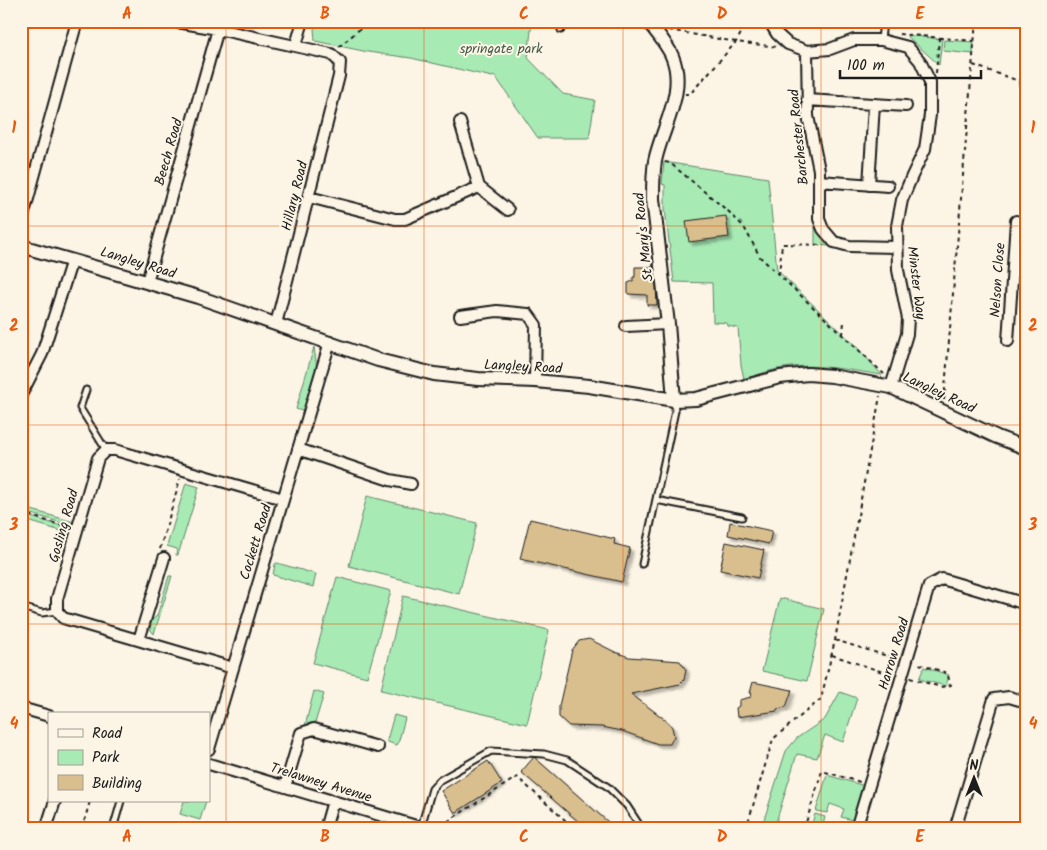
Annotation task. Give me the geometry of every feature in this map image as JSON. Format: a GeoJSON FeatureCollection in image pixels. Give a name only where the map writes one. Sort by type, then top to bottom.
{"type":"FeatureCollection","features":[{"type":"Feature","properties":{"kind":"street"},"geometry":{"type":"LineString","coordinates":[[21,224],[77,21]]}},
{"type":"Feature","properties":{"kind":"street"},"geometry":{"type":"LineString","coordinates":[[296,46],[303,21]]}},
{"type":"Feature","properties":{"kind":"street","name":"Minster Way"},"geometry":{"type":"LineString","coordinates":[[769,21],[777,34],[788,44],[807,51],[830,49],[854,40],[881,36],[908,47],[920,61],[930,82],[930,116],[925,149],[902,200],[897,226],[898,270],[908,319],[907,334],[886,386]]}},
{"type":"Feature","properties":{"kind":"street"},"geometry":{"type":"LineString","coordinates":[[177,22],[331,54]]}},
{"type":"Feature","properties":{"kind":"street","name":"St Mary's Road"},"geometry":{"type":"LineString","coordinates":[[650,24],[672,56],[678,80],[655,161],[653,180],[653,199],[668,324],[674,400]]}},
{"type":"Feature","properties":{"kind":"street","name":"Beech Road"},"geometry":{"type":"LineString","coordinates":[[147,282],[218,29]]}},
{"type":"Feature","properties":{"kind":"street","name":"Barchester Road"},"geometry":{"type":"LineString","coordinates":[[807,51],[808,116],[819,170],[819,220],[823,229],[834,242]]}},
{"type":"Feature","properties":{"kind":"street","name":"Hillary Road"},"geometry":{"type":"LineString","coordinates":[[276,324],[340,76],[340,62],[331,54]]}},
{"type":"Feature","properties":{"kind":"street"},"geometry":{"type":"LineString","coordinates":[[807,100],[906,106]]}},
{"type":"Feature","properties":{"kind":"street"},"geometry":{"type":"LineString","coordinates":[[869,185],[874,104]]}},
{"type":"Feature","properties":{"kind":"street"},"geometry":{"type":"LineString","coordinates":[[460,122],[479,187],[508,210]]}},
{"type":"Feature","properties":{"kind":"street"},"geometry":{"type":"LineString","coordinates":[[819,181],[888,186]]}},
{"type":"Feature","properties":{"kind":"street"},"geometry":{"type":"LineString","coordinates":[[309,197],[395,220],[405,218],[479,187]]}},
{"type":"Feature","properties":{"kind":"street","name":"Nelson Close"},"geometry":{"type":"LineString","coordinates":[[1008,341],[1016,221]]}},
{"type":"Feature","properties":{"kind":"street"},"geometry":{"type":"LineString","coordinates":[[834,242],[849,246],[896,247]]}},
{"type":"Feature","properties":{"kind":"street","name":"Langley Road"},"geometry":{"type":"LineString","coordinates":[[21,246],[147,282],[330,342],[378,360],[434,374],[478,379],[535,381],[589,386],[674,400],[696,398],[780,378],[808,374],[886,386],[1026,448]]}},
{"type":"Feature","properties":{"kind":"street"},"geometry":{"type":"LineString","coordinates":[[1014,252],[1026,252]]}},
{"type":"Feature","properties":{"kind":"street"},"geometry":{"type":"LineString","coordinates":[[21,395],[42,354],[72,260]]}},
{"type":"Feature","properties":{"kind":"street"},"geometry":{"type":"LineString","coordinates":[[460,316],[497,311],[528,314],[536,325],[535,381]]}},
{"type":"Feature","properties":{"kind":"street"},"geometry":{"type":"LineString","coordinates":[[626,326],[668,324]]}},
{"type":"Feature","properties":{"kind":"street","name":"Cockett Road"},"geometry":{"type":"LineString","coordinates":[[210,746],[330,342]]}},
{"type":"Feature","properties":{"kind":"street"},"geometry":{"type":"LineString","coordinates":[[298,449],[390,480],[411,484]]}},
{"type":"Feature","properties":{"kind":"street"},"geometry":{"type":"LineString","coordinates":[[106,450],[115,450],[283,499]]}},
{"type":"Feature","properties":{"kind":"street","name":"Gosling Road"},"geometry":{"type":"LineString","coordinates":[[57,611],[57,599],[98,458],[106,450]]}},
{"type":"Feature","properties":{"kind":"street"},"geometry":{"type":"LineString","coordinates":[[139,640],[164,558]]}},
{"type":"Feature","properties":{"kind":"street","name":"Harrow Road"},"geometry":{"type":"LineString","coordinates":[[856,829],[929,586],[942,578],[1026,604]]}},
{"type":"Feature","properties":{"kind":"street"},"geometry":{"type":"LineString","coordinates":[[57,611],[63,618],[233,668]]}},
{"type":"Feature","properties":{"kind":"street"},"geometry":{"type":"LineString","coordinates":[[955,829],[994,699],[1009,697],[1026,702]]}},
{"type":"Feature","properties":{"kind":"street"},"geometry":{"type":"LineString","coordinates":[[21,708],[48,716]]}},
{"type":"Feature","properties":{"kind":"street"},"geometry":{"type":"LineString","coordinates":[[285,787],[301,733],[314,729],[378,747]]}},
{"type":"Feature","properties":{"kind":"street","name":"Trelawney Avenue"},"geometry":{"type":"LineString","coordinates":[[210,764],[333,801],[426,826]]}},
{"type":"Feature","properties":{"kind":"street"},"geometry":{"type":"LineString","coordinates":[[325,829],[333,801]]}},
{"type":"Feature","properties":{"kind":"street"},"geometry":{"type":"LineString","coordinates":[[46,829],[55,802]]}},
{"type":"Feature","properties":{"kind":"street"},"geometry":{"type":"LineString","coordinates":[[21,826],[33,829]]}},
{"type":"Feature","properties":{"kind":"lane"},"geometry":{"type":"LineString","coordinates":[[561,30],[562,21]]}},
{"type":"Feature","properties":{"kind":"lane"},"geometry":{"type":"LineString","coordinates":[[881,36],[883,21]]}},
{"type":"Feature","properties":{"kind":"lane"},"geometry":{"type":"LineString","coordinates":[[86,390],[80,408],[106,450]]}},
{"type":"Feature","properties":{"kind":"lane"},"geometry":{"type":"LineString","coordinates":[[642,564],[675,411],[674,400]]}},
{"type":"Feature","properties":{"kind":"lane"},"geometry":{"type":"LineString","coordinates":[[656,500],[742,517]]}},
{"type":"Feature","properties":{"kind":"lane"},"geometry":{"type":"LineString","coordinates":[[21,607],[42,613],[57,611]]}},
{"type":"Feature","properties":{"kind":"lane"},"geometry":{"type":"LineString","coordinates":[[426,826],[432,789],[440,780],[491,751],[544,754],[567,760],[608,787],[627,806],[642,829]]}},
{"type":"Feature","properties":{"kind":"lane"},"geometry":{"type":"LineString","coordinates":[[112,829],[121,802]]}},
{"type":"Feature","properties":{"kind":"path"},"geometry":{"type":"LineString","coordinates":[[331,54],[369,21]]}},
{"type":"Feature","properties":{"kind":"path"},"geometry":{"type":"LineString","coordinates":[[675,96],[690,94],[736,42],[748,21]]}},
{"type":"Feature","properties":{"kind":"path"},"geometry":{"type":"LineString","coordinates":[[942,412],[976,21]]}},
{"type":"Feature","properties":{"kind":"path"},"geometry":{"type":"LineString","coordinates":[[650,24],[775,48],[788,44]]}},
{"type":"Feature","properties":{"kind":"path"},"geometry":{"type":"LineString","coordinates":[[881,36],[974,41]]}},
{"type":"Feature","properties":{"kind":"path"},"geometry":{"type":"LineString","coordinates":[[930,82],[935,82],[939,38]]}},
{"type":"Feature","properties":{"kind":"path"},"geometry":{"type":"LineString","coordinates":[[973,65],[1026,83]]}},
{"type":"Feature","properties":{"kind":"path"},"geometry":{"type":"LineString","coordinates":[[655,161],[670,162],[729,212],[744,227],[760,257],[884,374],[886,386],[822,699],[774,739],[746,829]]}},
{"type":"Feature","properties":{"kind":"path"},"geometry":{"type":"LineString","coordinates":[[779,274],[782,244],[830,246],[834,242]]}},
{"type":"Feature","properties":{"kind":"path"},"geometry":{"type":"LineString","coordinates":[[843,335],[844,321]]}},
{"type":"Feature","properties":{"kind":"path"},"geometry":{"type":"LineString","coordinates":[[164,558],[159,551],[183,470]]}},
{"type":"Feature","properties":{"kind":"path"},"geometry":{"type":"LineString","coordinates":[[21,513],[77,530]]}},
{"type":"Feature","properties":{"kind":"path"},"geometry":{"type":"LineString","coordinates":[[831,655],[941,687],[951,685],[947,673],[835,640]]}},
{"type":"Feature","properties":{"kind":"path"},"geometry":{"type":"LineString","coordinates":[[804,829],[822,771],[868,785]]}},
{"type":"Feature","properties":{"kind":"path"},"geometry":{"type":"LineString","coordinates":[[426,826],[442,825],[517,777],[575,829]]}},
{"type":"Feature","properties":{"kind":"path"},"geometry":{"type":"LineString","coordinates":[[82,829],[90,802]]}},
{"type":"Feature","properties":{"kind":"green space","name":"springate park"},"geometry":{"type":"Polygon","coordinates":[[[317,21],[532,21],[528,58],[563,94],[595,100],[589,138],[538,138],[495,76],[492,77],[411,58],[368,52],[315,41],[314,29],[317,21]]]}},
{"type":"Feature","properties":{"kind":"green space"},"geometry":{"type":"Polygon","coordinates":[[[906,35],[942,39],[939,65],[906,35]]]}},
{"type":"Feature","properties":{"kind":"green space"},"geometry":{"type":"Polygon","coordinates":[[[944,40],[974,42],[973,54],[943,51],[944,40]]]}},
{"type":"Feature","properties":{"kind":"green space"},"geometry":{"type":"Polygon","coordinates":[[[664,162],[768,178],[777,270],[855,345],[882,375],[804,366],[774,370],[744,379],[738,328],[728,326],[727,323],[713,322],[712,283],[674,282],[665,209],[665,185],[662,184],[664,162]]]}},
{"type":"Feature","properties":{"kind":"green space"},"geometry":{"type":"Polygon","coordinates":[[[815,227],[821,237],[830,246],[815,245],[815,227]]]}},
{"type":"Feature","properties":{"kind":"green space"},"geometry":{"type":"Polygon","coordinates":[[[314,347],[317,369],[305,412],[296,409],[314,347]]]}},
{"type":"Feature","properties":{"kind":"green space"},"geometry":{"type":"Polygon","coordinates":[[[186,483],[199,487],[178,555],[176,555],[177,549],[167,546],[186,483]]]}},
{"type":"Feature","properties":{"kind":"green space"},"geometry":{"type":"Polygon","coordinates":[[[367,496],[477,523],[459,594],[349,566],[367,496]]]}},
{"type":"Feature","properties":{"kind":"green space"},"geometry":{"type":"Polygon","coordinates":[[[21,507],[74,522],[73,526],[21,511],[21,507]]]}},
{"type":"Feature","properties":{"kind":"green space"},"geometry":{"type":"Polygon","coordinates":[[[21,514],[72,529],[71,534],[21,519],[21,514]]]}},
{"type":"Feature","properties":{"kind":"green space"},"geometry":{"type":"Polygon","coordinates":[[[275,564],[316,574],[313,587],[273,575],[275,564]]]}},
{"type":"Feature","properties":{"kind":"green space"},"geometry":{"type":"Polygon","coordinates":[[[169,576],[172,576],[154,634],[150,629],[152,620],[157,616],[169,576]]]}},
{"type":"Feature","properties":{"kind":"green space"},"geometry":{"type":"Polygon","coordinates":[[[337,577],[391,591],[367,677],[313,663],[337,577]]]}},
{"type":"Feature","properties":{"kind":"green space"},"geometry":{"type":"Polygon","coordinates":[[[403,596],[549,630],[527,724],[381,690],[403,596]]]}},
{"type":"Feature","properties":{"kind":"green space"},"geometry":{"type":"Polygon","coordinates":[[[780,598],[824,609],[807,681],[762,671],[780,598]]]}},
{"type":"Feature","properties":{"kind":"green space"},"geometry":{"type":"Polygon","coordinates":[[[924,667],[949,675],[946,686],[919,679],[924,667]]]}},
{"type":"Feature","properties":{"kind":"green space"},"geometry":{"type":"Polygon","coordinates":[[[314,691],[324,694],[315,723],[305,726],[314,691]]]}},
{"type":"Feature","properties":{"kind":"green space"},"geometry":{"type":"Polygon","coordinates":[[[840,692],[857,698],[843,742],[825,735],[817,758],[797,754],[774,829],[761,829],[786,751],[797,738],[825,719],[840,692]]]}},
{"type":"Feature","properties":{"kind":"green space"},"geometry":{"type":"Polygon","coordinates":[[[394,715],[405,718],[398,744],[396,745],[387,740],[394,715]]]}},
{"type":"Feature","properties":{"kind":"green space"},"geometry":{"type":"Polygon","coordinates":[[[827,775],[865,786],[856,821],[841,817],[844,809],[830,804],[827,813],[816,811],[827,775]]]}},
{"type":"Feature","properties":{"kind":"green space"},"geometry":{"type":"Polygon","coordinates":[[[184,802],[206,802],[200,820],[180,814],[184,802]]]}},
{"type":"Feature","properties":{"kind":"green space"},"geometry":{"type":"Polygon","coordinates":[[[815,814],[825,817],[823,825],[833,829],[810,829],[815,814]]]}},
{"type":"Feature","properties":{"kind":"building"},"geometry":{"type":"Polygon","coordinates":[[[726,216],[729,237],[689,242],[686,221],[726,216]]]}},
{"type":"Feature","properties":{"kind":"building"},"geometry":{"type":"Polygon","coordinates":[[[652,265],[655,265],[657,305],[647,305],[647,295],[628,294],[628,283],[633,281],[633,277],[635,277],[635,267],[652,267],[652,265]]]}},
{"type":"Feature","properties":{"kind":"building"},"geometry":{"type":"Polygon","coordinates":[[[530,519],[615,539],[614,544],[630,548],[622,582],[520,559],[530,519]]]}},
{"type":"Feature","properties":{"kind":"building"},"geometry":{"type":"Polygon","coordinates":[[[730,522],[772,531],[769,544],[728,535],[730,522]]]}},
{"type":"Feature","properties":{"kind":"building"},"geometry":{"type":"Polygon","coordinates":[[[726,542],[764,550],[758,578],[720,570],[726,542]]]}},
{"type":"Feature","properties":{"kind":"building"},"geometry":{"type":"Polygon","coordinates":[[[589,639],[629,657],[680,661],[686,670],[684,680],[680,684],[631,694],[667,721],[672,727],[674,736],[670,744],[658,744],[622,731],[602,727],[569,726],[559,717],[559,706],[572,650],[579,641],[589,639]]]}},
{"type":"Feature","properties":{"kind":"building"},"geometry":{"type":"Polygon","coordinates":[[[753,682],[792,690],[786,707],[777,709],[777,711],[737,717],[736,708],[739,706],[739,700],[751,697],[752,693],[750,693],[753,682]]]}},
{"type":"Feature","properties":{"kind":"building"},"geometry":{"type":"Polygon","coordinates":[[[534,757],[616,829],[587,829],[521,772],[534,757]]]}},
{"type":"Feature","properties":{"kind":"building"},"geometry":{"type":"Polygon","coordinates":[[[488,761],[502,783],[455,813],[441,791],[488,761]]]}}]}
